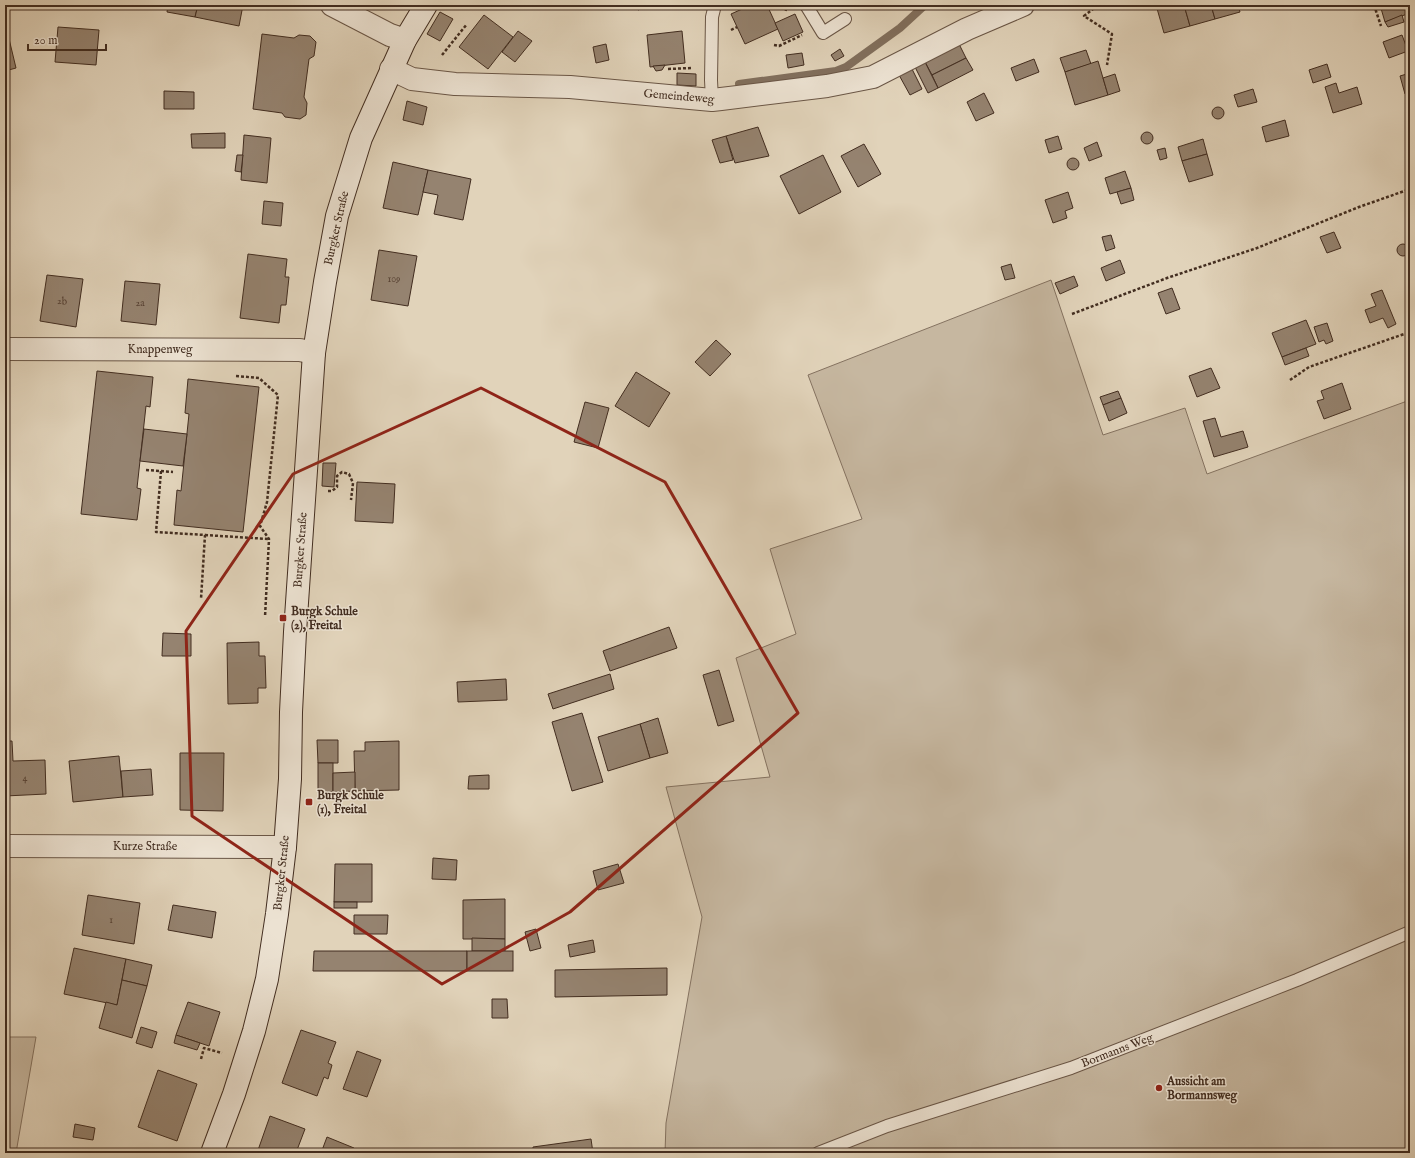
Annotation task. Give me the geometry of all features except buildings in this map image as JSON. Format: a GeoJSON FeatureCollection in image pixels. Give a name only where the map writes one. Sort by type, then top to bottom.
{"type":"FeatureCollection","features":[{"type":"Feature","properties":{"kind":"street"},"geometry":{"type":"LineString","coordinates":[[332,5],[390,35],[404,40]]}},
{"type":"Feature","properties":{"kind":"street","name":"Burgker Straße"},"geometry":{"type":"LineString","coordinates":[[212,1153],[234,1094],[254,1031],[267,979],[277,914],[285,847],[290,779],[290,712],[314,353],[324,282],[337,216],[361,138],[404,40],[426,5]]}},
{"type":"Feature","properties":{"kind":"street","name":"Gemeindeweg"},"geometry":{"type":"LineString","coordinates":[[391,69],[412,79],[455,84],[570,87],[712,100],[827,86],[873,77],[967,29],[1023,5]]}},
{"type":"Feature","properties":{"kind":"street","name":"Knappenweg"},"geometry":{"type":"LineString","coordinates":[[5,348],[300,350],[314,353]]}},
{"type":"Feature","properties":{"kind":"street","name":"Kurze Straße"},"geometry":{"type":"LineString","coordinates":[[5,846],[285,847]]}},
{"type":"Feature","properties":{"kind":"lane"},"geometry":{"type":"LineString","coordinates":[[712,100],[712,17],[715,5]]}},
{"type":"Feature","properties":{"kind":"lane"},"geometry":{"type":"LineString","coordinates":[[806,5],[823,33],[846,19]]}},
{"type":"Feature","properties":{"kind":"lane","name":"Bormanns Weg"},"geometry":{"type":"LineString","coordinates":[[818,1153],[887,1126],[1071,1068],[1298,980],[1410,932]]}},
{"type":"Feature","properties":{"kind":"path"},"geometry":{"type":"LineString","coordinates":[[1098,5],[1084,16],[1112,34],[1107,65]]}},
{"type":"Feature","properties":{"kind":"path"},"geometry":{"type":"LineString","coordinates":[[1374,5],[1381,26]]}},
{"type":"Feature","properties":{"kind":"path"},"geometry":{"type":"LineString","coordinates":[[442,55],[467,24]]}},
{"type":"Feature","properties":{"kind":"path"},"geometry":{"type":"LineString","coordinates":[[774,45],[780,46],[806,33]]}},
{"type":"Feature","properties":{"kind":"path"},"geometry":{"type":"LineString","coordinates":[[668,69],[696,68]]}},
{"type":"Feature","properties":{"kind":"path"},"geometry":{"type":"LineString","coordinates":[[1072,314],[1167,278],[1257,248],[1410,189]]}},
{"type":"Feature","properties":{"kind":"path"},"geometry":{"type":"LineString","coordinates":[[1290,380],[1309,368],[1410,332]]}},
{"type":"Feature","properties":{"kind":"path"},"geometry":{"type":"LineString","coordinates":[[228,376],[259,378],[278,395],[267,502],[260,526],[269,539],[265,617]]}},
{"type":"Feature","properties":{"kind":"path"},"geometry":{"type":"LineString","coordinates":[[146,470],[173,472]]}},
{"type":"Feature","properties":{"kind":"path"},"geometry":{"type":"LineString","coordinates":[[160,471],[156,532],[269,539]]}},
{"type":"Feature","properties":{"kind":"path"},"geometry":{"type":"LineString","coordinates":[[326,492],[332,491],[337,487],[337,476],[342,472],[349,474],[352,483],[351,500]]}},
{"type":"Feature","properties":{"kind":"path"},"geometry":{"type":"LineString","coordinates":[[201,599],[205,535]]}},
{"type":"Feature","properties":{"kind":"path"},"geometry":{"type":"LineString","coordinates":[[201,1059],[204,1048],[225,1054]]}},
{"type":"Feature","properties":{"kind":"highlighted area"},"geometry":{"type":"Polygon","coordinates":[[[481,388],[665,482],[798,713],[570,912],[442,984],[192,816],[186,631],[293,474],[481,388]]]}},
{"type":"Feature","properties":{"kind":"shaded area"},"geometry":{"type":"Polygon","coordinates":[[[1051,280],[1103,435],[1185,408],[1207,474],[1410,400],[1410,1153],[665,1153],[666,1123],[702,917],[666,787],[770,777],[736,658],[796,634],[770,549],[862,519],[808,375],[1051,280]]]}},
{"type":"Feature","properties":{"kind":"shaded area"},"geometry":{"type":"Polygon","coordinates":[[[5,1037],[36,1037],[16,1153],[5,1153],[5,1037]]]}},
{"type":"Feature","properties":{"kind":"waterway"},"geometry":{"type":"LineString","coordinates":[[739,84],[836,71],[846,67],[900,28],[925,5]]}},
{"type":"Feature","properties":{"kind":"place","name":"Burgk Schule (2), Freital"},"geometry":{"type":"Point","coordinates":[283,618]}},
{"type":"Feature","properties":{"kind":"place","name":"Burgk Schule (1), Freital"},"geometry":{"type":"Point","coordinates":[309,802]}},
{"type":"Feature","properties":{"kind":"place","name":"Aussicht am Bormannsweg"},"geometry":{"type":"Point","coordinates":[1159,1088]}}]}
